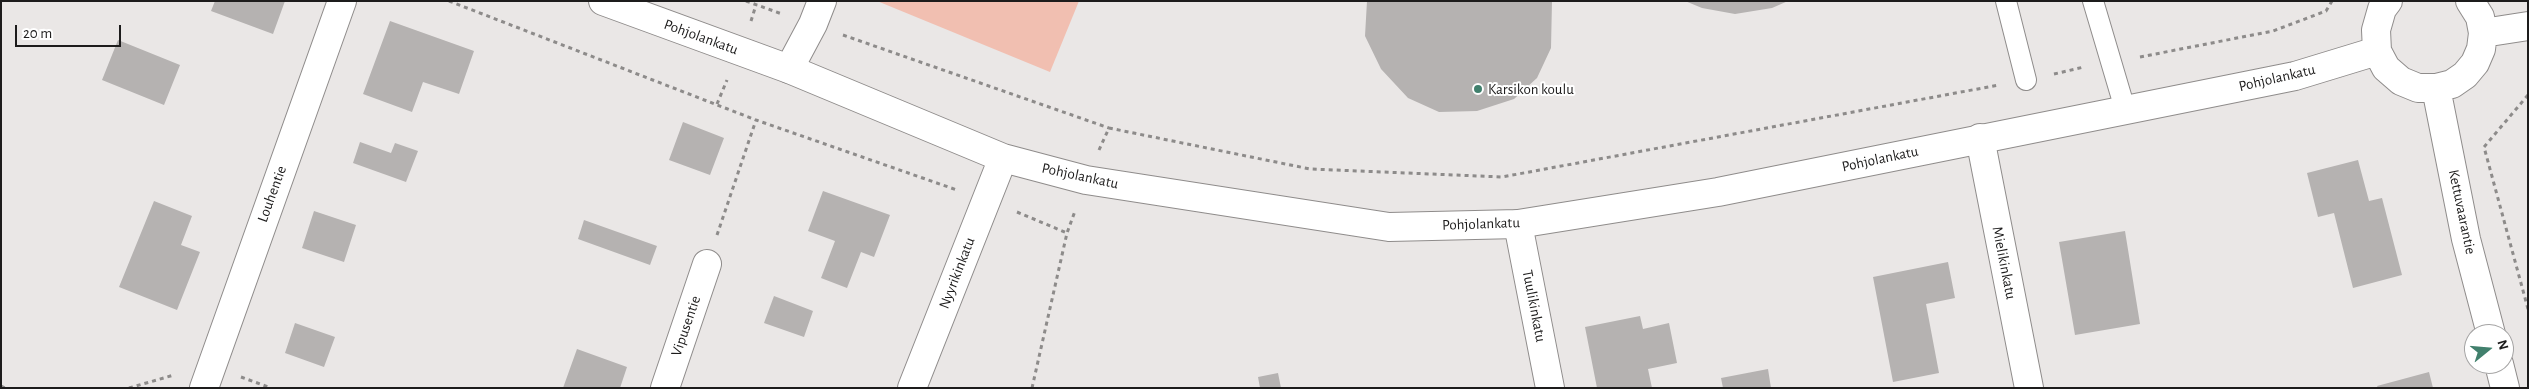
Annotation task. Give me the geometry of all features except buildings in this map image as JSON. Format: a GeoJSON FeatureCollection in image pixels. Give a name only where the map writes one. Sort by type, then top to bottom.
{"type":"FeatureCollection","features":[{"type":"Feature","properties":{"kind":"street","name":"Louhentie"},"geometry":{"type":"LineString","coordinates":[[204,388],[342,1]]}},
{"type":"Feature","properties":{"kind":"street","name":"Pohjolankatu"},"geometry":{"type":"LineString","coordinates":[[603,1],[789,69],[1003,158],[1086,180],[1389,227],[1518,224],[1718,192],[2295,76],[2377,51]]}},
{"type":"Feature","properties":{"kind":"street"},"geometry":{"type":"LineString","coordinates":[[2388,1],[2382,9],[2376,30],[2377,51],[2386,68],[2401,81],[2418,88],[2436,88],[2452,84],[2465,75],[2478,56],[2483,33],[2480,17],[2470,1]]}},
{"type":"Feature","properties":{"kind":"street"},"geometry":{"type":"LineString","coordinates":[[789,69],[818,13]]}},
{"type":"Feature","properties":{"kind":"street"},"geometry":{"type":"LineString","coordinates":[[2483,33],[2528,26]]}},
{"type":"Feature","properties":{"kind":"street","name":"Kettuvaarantie"},"geometry":{"type":"LineString","coordinates":[[2436,88],[2466,239],[2488,324]]}},
{"type":"Feature","properties":{"kind":"street","name":"Mielikinkatu"},"geometry":{"type":"LineString","coordinates":[[1980,138],[2029,388]]}},
{"type":"Feature","properties":{"kind":"street","name":"Nyyrikinkatu"},"geometry":{"type":"LineString","coordinates":[[912,388],[1003,158]]}},
{"type":"Feature","properties":{"kind":"street","name":"Tuulikinkatu"},"geometry":{"type":"LineString","coordinates":[[1518,224],[1550,388]]}},
{"type":"Feature","properties":{"kind":"street","name":"Vipusentie"},"geometry":{"type":"LineString","coordinates":[[665,388],[707,264]]}},
{"type":"Feature","properties":{"kind":"street"},"geometry":{"type":"LineString","coordinates":[[2502,374],[2505,388]]}},
{"type":"Feature","properties":{"kind":"lane"},"geometry":{"type":"LineString","coordinates":[[2006,1],[2026,80]]}},
{"type":"Feature","properties":{"kind":"lane"},"geometry":{"type":"LineString","coordinates":[[2093,1],[2125,110]]}},
{"type":"Feature","properties":{"kind":"path"},"geometry":{"type":"LineString","coordinates":[[449,1],[756,120],[985,200],[1067,233]]}},
{"type":"Feature","properties":{"kind":"path"},"geometry":{"type":"LineString","coordinates":[[746,1],[818,13],[1109,128],[1310,169],[1502,177],[2026,80],[2272,31],[2326,11],[2332,1]]}},
{"type":"Feature","properties":{"kind":"path"},"geometry":{"type":"LineString","coordinates":[[2528,95],[2484,147],[2528,309]]}},
{"type":"Feature","properties":{"kind":"path"},"geometry":{"type":"LineString","coordinates":[[707,264],[756,120]]}},
{"type":"Feature","properties":{"kind":"path"},"geometry":{"type":"LineString","coordinates":[[1032,388],[1067,233],[1086,180],[1109,128]]}},
{"type":"Feature","properties":{"kind":"path"},"geometry":{"type":"LineString","coordinates":[[1,386],[5,388]]}},
{"type":"Feature","properties":{"kind":"shaded area"},"geometry":{"type":"Polygon","coordinates":[[[877,1],[1079,1],[1050,72],[877,1]]]}},
{"type":"Feature","properties":{"kind":"place","name":"Karsikon koulu"},"geometry":{"type":"Point","coordinates":[1478,89]}}]}
